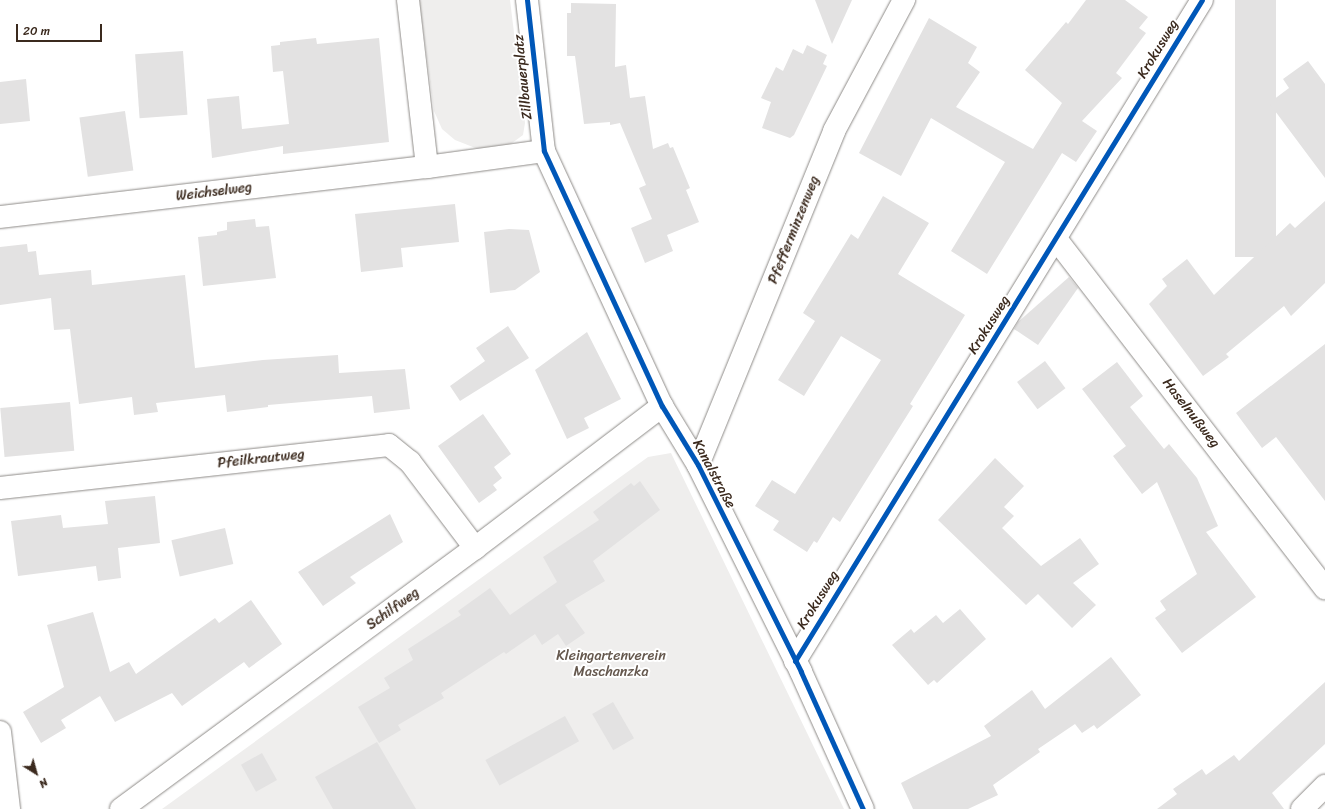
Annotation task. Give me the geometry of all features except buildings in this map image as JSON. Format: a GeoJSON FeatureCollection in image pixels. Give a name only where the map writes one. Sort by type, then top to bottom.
{"type":"FeatureCollection","features":[{"type":"Feature","properties":{"kind":"street"},"geometry":{"type":"LineString","coordinates":[[408,0],[427,167],[544,151]]}},
{"type":"Feature","properties":{"kind":"street","name":"Zillbauerplatz"},"geometry":{"type":"LineString","coordinates":[[527,0],[544,151]]}},
{"type":"Feature","properties":{"kind":"street","name":"Pfefferminzenweg"},"geometry":{"type":"LineString","coordinates":[[698,465],[834,131],[904,0]]}},
{"type":"Feature","properties":{"kind":"street","name":"Krokusweg"},"geometry":{"type":"LineString","coordinates":[[795,661],[1202,0]]}},
{"type":"Feature","properties":{"kind":"street","name":"Kanalstraße"},"geometry":{"type":"LineString","coordinates":[[544,151],[662,406],[698,465],[795,661],[863,809]]}},
{"type":"Feature","properties":{"kind":"street","name":"Weichselweg"},"geometry":{"type":"LineString","coordinates":[[0,217],[427,167]]}},
{"type":"Feature","properties":{"kind":"street","name":"Haselnußweg"},"geometry":{"type":"LineString","coordinates":[[1056,239],[1325,588]]}},
{"type":"Feature","properties":{"kind":"street","name":"Schilfweg"},"geometry":{"type":"LineString","coordinates":[[121,809],[475,548],[662,406]]}},
{"type":"Feature","properties":{"kind":"street","name":"Pfeilkrautweg"},"geometry":{"type":"LineString","coordinates":[[0,488],[388,445],[410,462],[475,548]]}},
{"type":"Feature","properties":{"kind":"street"},"geometry":{"type":"LineString","coordinates":[[0,732],[9,809]]}},
{"type":"Feature","properties":{"kind":"street"},"geometry":{"type":"LineString","coordinates":[[1302,809],[1325,786]]}},
{"type":"Feature","properties":{"kind":"green space"},"geometry":{"type":"Polygon","coordinates":[[[419,0],[510,0],[525,123],[523,135],[508,146],[478,149],[455,140],[442,129],[434,111],[419,0]]]}},
{"type":"Feature","properties":{"kind":"green space","name":"Kleingartenverein Maschanzka"},"geometry":{"type":"Polygon","coordinates":[[[671,453],[844,809],[162,809],[648,457],[671,453]]]}},
{"type":"Feature","properties":{"kind":"cycle path"},"geometry":{"type":"LineString","coordinates":[[527,0],[544,151],[662,406],[698,465],[801,672],[863,809]]}},
{"type":"Feature","properties":{"kind":"cycle path"},"geometry":{"type":"LineString","coordinates":[[795,661],[1202,0]]}}]}
